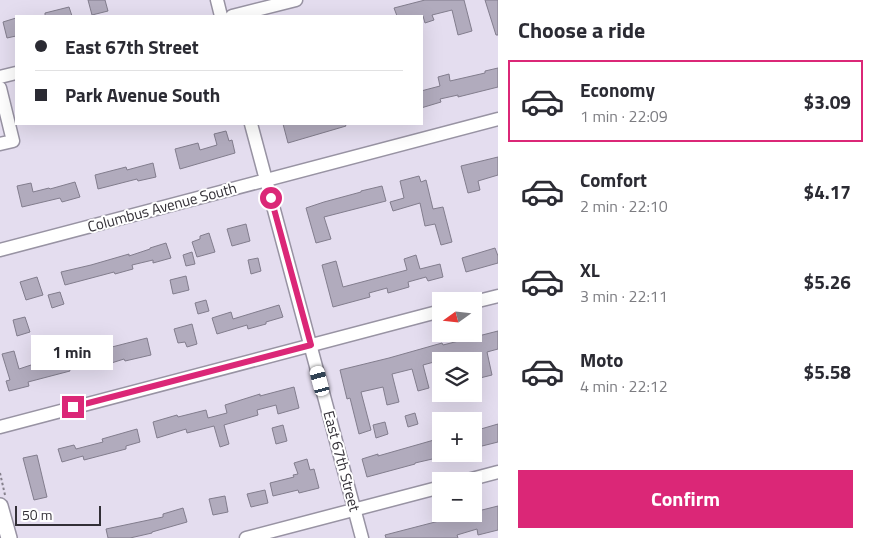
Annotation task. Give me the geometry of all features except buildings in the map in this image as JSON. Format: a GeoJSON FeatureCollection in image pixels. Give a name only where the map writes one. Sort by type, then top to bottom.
{"type":"FeatureCollection","features":[{"type":"Feature","properties":{"kind":"main road"},"geometry":{"type":"LineString","coordinates":[[0,506],[9,538]]}},
{"type":"Feature","properties":{"kind":"street"},"geometry":{"type":"LineString","coordinates":[[217,0],[221,15]]}},
{"type":"Feature","properties":{"kind":"street"},"geometry":{"type":"LineString","coordinates":[[236,15],[296,0]]}},
{"type":"Feature","properties":{"kind":"street"},"geometry":{"type":"LineString","coordinates":[[0,77],[15,72]]}},
{"type":"Feature","properties":{"kind":"street"},"geometry":{"type":"LineString","coordinates":[[0,88],[14,141],[0,144]]}},
{"type":"Feature","properties":{"kind":"street","name":"Columbus Avenue South"},"geometry":{"type":"LineString","coordinates":[[0,250],[498,119]]}},
{"type":"Feature","properties":{"kind":"street","name":"East 67th Street"},"geometry":{"type":"LineString","coordinates":[[251,125],[362,538]]}},
{"type":"Feature","properties":{"kind":"street"},"geometry":{"type":"LineString","coordinates":[[482,300],[498,296]]}},
{"type":"Feature","properties":{"kind":"street"},"geometry":{"type":"LineString","coordinates":[[0,427],[432,313]]}},
{"type":"Feature","properties":{"kind":"street"},"geometry":{"type":"LineString","coordinates":[[482,476],[498,472]]}},
{"type":"Feature","properties":{"kind":"street"},"geometry":{"type":"LineString","coordinates":[[246,538],[432,489]]}},
{"type":"Feature","properties":{"kind":"route"},"geometry":{"type":"LineString","coordinates":[[73,407],[311,345],[271,198]]}}]}
